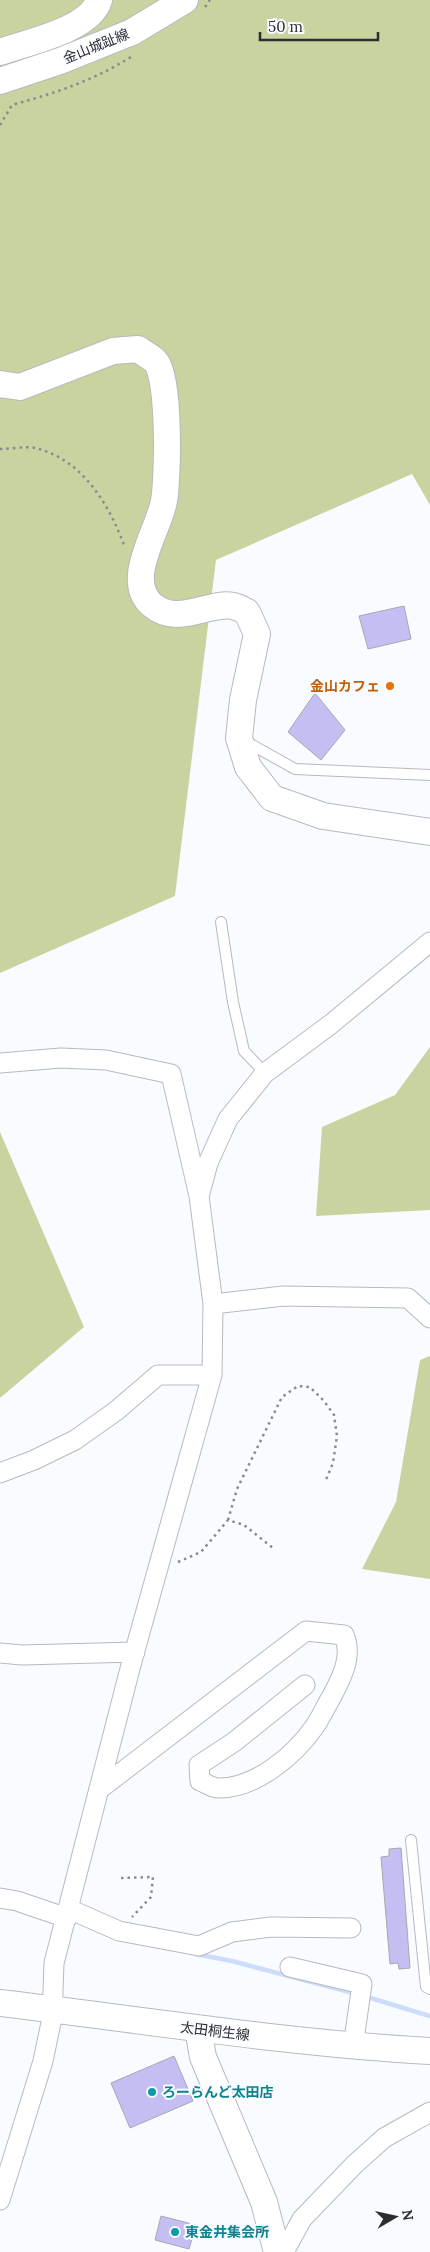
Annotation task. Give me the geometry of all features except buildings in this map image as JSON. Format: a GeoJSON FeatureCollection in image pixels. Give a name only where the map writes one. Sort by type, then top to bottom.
{"type":"FeatureCollection","features":[{"type":"Feature","properties":{"kind":"street","name":"金山城趾線"},"geometry":{"type":"LineString","coordinates":[[0,52],[66,29],[88,18],[97,8],[99,0]]}},
{"type":"Feature","properties":{"kind":"street","name":"金山城趾線"},"geometry":{"type":"LineString","coordinates":[[0,81],[60,61],[132,32],[186,0]]}},
{"type":"Feature","properties":{"kind":"street"},"geometry":{"type":"LineString","coordinates":[[0,384],[20,387],[113,351],[138,349],[157,362],[164,386],[167,457],[164,503],[143,563],[142,589],[152,605],[173,615],[232,606],[247,612],[256,634],[243,700],[239,738],[248,767],[272,798],[323,816],[430,832]]}},
{"type":"Feature","properties":{"kind":"street"},"geometry":{"type":"LineString","coordinates":[[199,1196],[208,1163],[228,1119],[265,1073],[332,1024],[430,942]]}},
{"type":"Feature","properties":{"kind":"street"},"geometry":{"type":"LineString","coordinates":[[0,1063],[61,1058],[106,1060],[171,1074],[199,1196],[213,1304],[212,1374],[135,1652],[54,1963],[53,2009],[44,2061],[0,2200]]}},
{"type":"Feature","properties":{"kind":"street"},"geometry":{"type":"LineString","coordinates":[[213,1304],[283,1296],[408,1298],[430,1318]]}},
{"type":"Feature","properties":{"kind":"street"},"geometry":{"type":"LineString","coordinates":[[0,1473],[75,1440],[116,1410],[158,1375],[212,1374]]}},
{"type":"Feature","properties":{"kind":"street"},"geometry":{"type":"LineString","coordinates":[[101,1788],[306,1631],[344,1636],[349,1647],[342,1676],[315,1726],[298,1746],[259,1777],[241,1784],[217,1788],[200,1781],[199,1765],[234,1742],[305,1685]]}},
{"type":"Feature","properties":{"kind":"street"},"geometry":{"type":"LineString","coordinates":[[0,1654],[135,1652]]}},
{"type":"Feature","properties":{"kind":"street"},"geometry":{"type":"LineString","coordinates":[[0,1898],[68,1914],[119,1931],[199,1946],[232,1932],[271,1927],[351,1928]]}},
{"type":"Feature","properties":{"kind":"street"},"geometry":{"type":"LineString","coordinates":[[290,1967],[362,1984],[353,2047]]}},
{"type":"Feature","properties":{"kind":"street","name":"太田桐生線"},"geometry":{"type":"LineString","coordinates":[[0,2003],[353,2047],[430,2051]]}},
{"type":"Feature","properties":{"kind":"street"},"geometry":{"type":"LineString","coordinates":[[198,2029],[203,2057],[264,2202],[277,2252]]}},
{"type":"Feature","properties":{"kind":"street"},"geometry":{"type":"LineString","coordinates":[[284,2252],[302,2219],[355,2164],[384,2138],[430,2112]]}},
{"type":"Feature","properties":{"kind":"lane"},"geometry":{"type":"LineString","coordinates":[[239,738],[295,769],[430,775]]}},
{"type":"Feature","properties":{"kind":"lane"},"geometry":{"type":"LineString","coordinates":[[221,922],[244,1051],[265,1073]]}},
{"type":"Feature","properties":{"kind":"lane"},"geometry":{"type":"LineString","coordinates":[[411,1840],[426,1987],[430,1989]]}},
{"type":"Feature","properties":{"kind":"path"},"geometry":{"type":"LineString","coordinates":[[0,449],[34,448],[66,461],[100,494],[120,532],[128,556]]}},
{"type":"Feature","properties":{"kind":"path"},"geometry":{"type":"LineString","coordinates":[[158,1571],[201,1552],[228,1520],[237,1489],[282,1397],[298,1386],[310,1387],[324,1400],[334,1415],[337,1436],[333,1463],[325,1482]]}},
{"type":"Feature","properties":{"kind":"path"},"geometry":{"type":"LineString","coordinates":[[228,1520],[244,1525],[273,1548]]}},
{"type":"Feature","properties":{"kind":"path"},"geometry":{"type":"LineString","coordinates":[[119,1931],[151,1897],[153,1877],[122,1878]]}},
{"type":"Feature","properties":{"kind":"green space"},"geometry":{"type":"Polygon","coordinates":[[[0,0],[430,0],[430,505],[412,474],[216,560],[175,896],[0,973],[0,0]]]}},
{"type":"Feature","properties":{"kind":"green space"},"geometry":{"type":"Polygon","coordinates":[[[430,1047],[430,1210],[316,1216],[322,1127],[395,1095],[430,1047]]]}},
{"type":"Feature","properties":{"kind":"green space"},"geometry":{"type":"Polygon","coordinates":[[[0,1132],[84,1327],[0,1398],[0,1132]]]}},
{"type":"Feature","properties":{"kind":"green space"},"geometry":{"type":"Polygon","coordinates":[[[430,1356],[430,1579],[362,1569],[396,1502],[420,1360],[430,1356]]]}},
{"type":"Feature","properties":{"kind":"waterway"},"geometry":{"type":"LineString","coordinates":[[195,1954],[232,1961],[357,1994]]}},
{"type":"Feature","properties":{"kind":"waterway"},"geometry":{"type":"LineString","coordinates":[[364,1996],[430,2016]]}},
{"type":"Feature","properties":{"kind":"place","name":"金山カフェ"},"geometry":{"type":"Point","coordinates":[390,686]}},
{"type":"Feature","properties":{"kind":"place","name":"ろーらんど太田店"},"geometry":{"type":"Point","coordinates":[152,2092]}},
{"type":"Feature","properties":{"kind":"place","name":"東金井集会所"},"geometry":{"type":"Point","coordinates":[175,2232]}}]}
